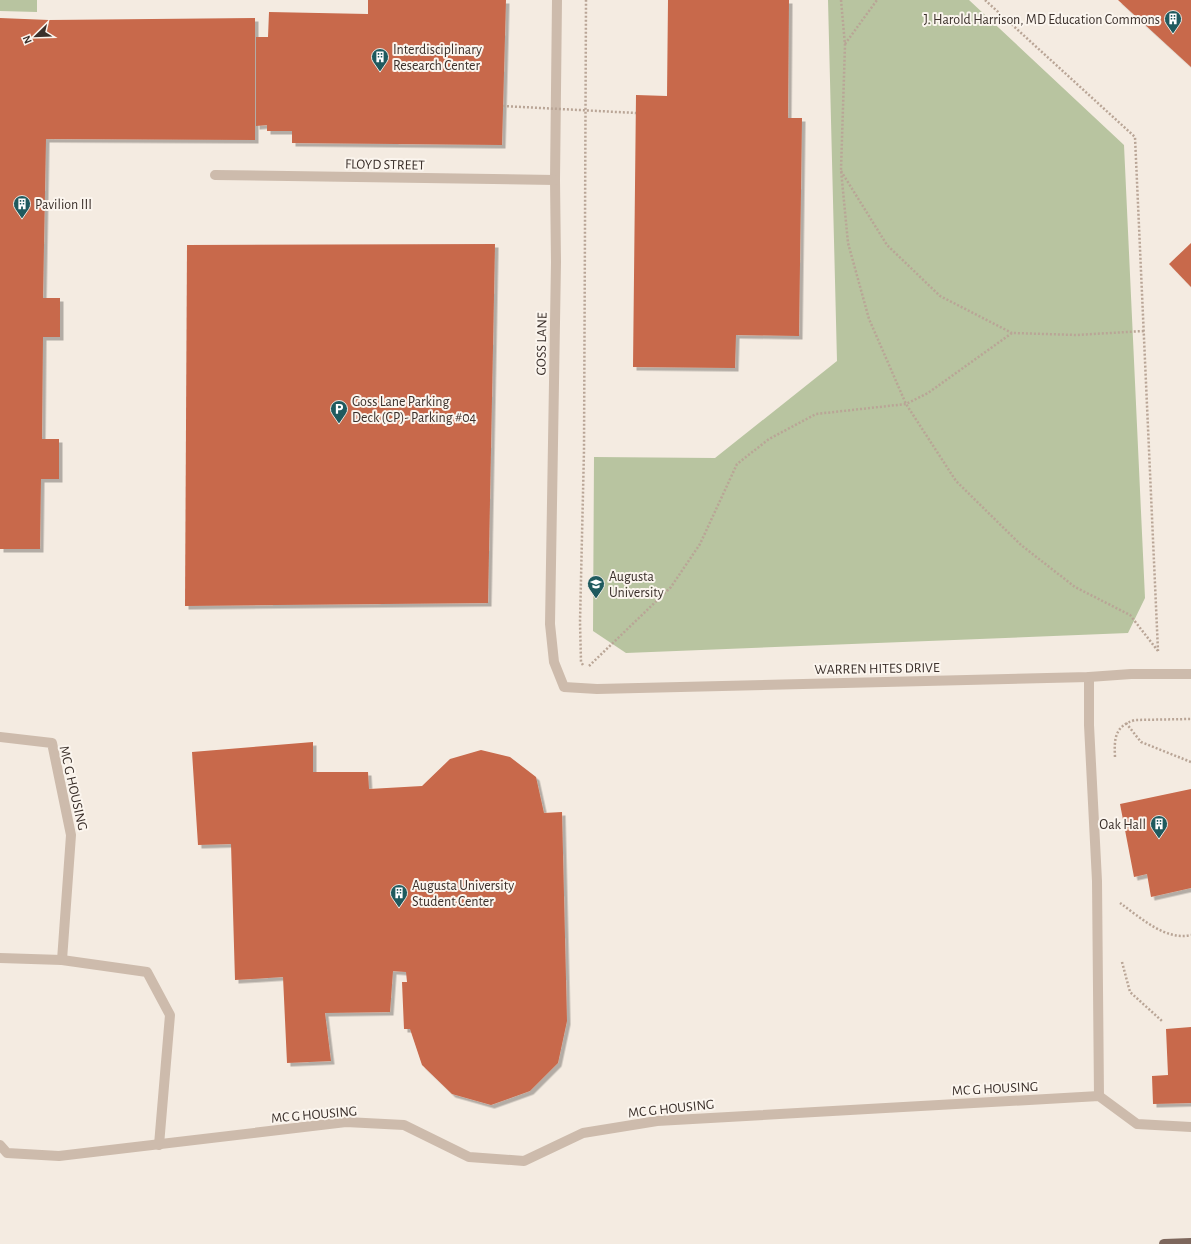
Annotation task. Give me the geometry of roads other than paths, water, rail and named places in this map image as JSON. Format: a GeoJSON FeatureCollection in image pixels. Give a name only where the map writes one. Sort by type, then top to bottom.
{"type":"FeatureCollection","features":[{"type":"Feature","properties":{"kind":"main road"},"geometry":{"type":"LineString","coordinates":[[1164,1244],[1191,1243]]}},
{"type":"Feature","properties":{"kind":"street","name":"GOSS LANE"},"geometry":{"type":"LineString","coordinates":[[557,0],[555,180],[556,262],[550,624],[554,662],[564,687]]}},
{"type":"Feature","properties":{"kind":"street","name":"FLOYD STREET"},"geometry":{"type":"LineString","coordinates":[[215,175],[555,180]]}},
{"type":"Feature","properties":{"kind":"street","name":"WARREN HITES DRIVE"},"geometry":{"type":"LineString","coordinates":[[564,687],[597,688],[1131,674],[1191,674]]}},
{"type":"Feature","properties":{"kind":"street"},"geometry":{"type":"LineString","coordinates":[[1089,676],[1089,725],[1097,882],[1099,1096],[1137,1124],[1191,1127]]}},
{"type":"Feature","properties":{"kind":"street","name":"MC G HOUSING"},"geometry":{"type":"LineString","coordinates":[[0,737],[52,743],[71,835],[62,960]]}},
{"type":"Feature","properties":{"kind":"street"},"geometry":{"type":"LineString","coordinates":[[0,958],[62,960],[147,972],[170,1014],[159,1145]]}},
{"type":"Feature","properties":{"kind":"street","name":"MC G HOUSING"},"geometry":{"type":"LineString","coordinates":[[0,1145],[7,1153],[59,1156],[354,1122],[404,1125],[469,1157],[524,1161],[583,1133],[657,1121],[1099,1096]]}},
{"type":"Feature","properties":{"kind":"place","name":"J. Harold Harrison, MD Education Commons"},"geometry":{"type":"Point","coordinates":[1173,34]}},
{"type":"Feature","properties":{"kind":"place","name":"Interdisciplinary Research Center"},"geometry":{"type":"Point","coordinates":[380,72]}},
{"type":"Feature","properties":{"kind":"place","name":"Pavilion III"},"geometry":{"type":"Point","coordinates":[22,219]}},
{"type":"Feature","properties":{"kind":"place","name":"Goss Lane Parking Deck (CP)- Parking #04"},"geometry":{"type":"Point","coordinates":[339,424]}},
{"type":"Feature","properties":{"kind":"place","name":"Augusta University"},"geometry":{"type":"Point","coordinates":[596,599]}},
{"type":"Feature","properties":{"kind":"place","name":"Oak Hall"},"geometry":{"type":"Point","coordinates":[1159,839]}},
{"type":"Feature","properties":{"kind":"place","name":"Augusta University Student Center"},"geometry":{"type":"Point","coordinates":[399,908]}}]}
